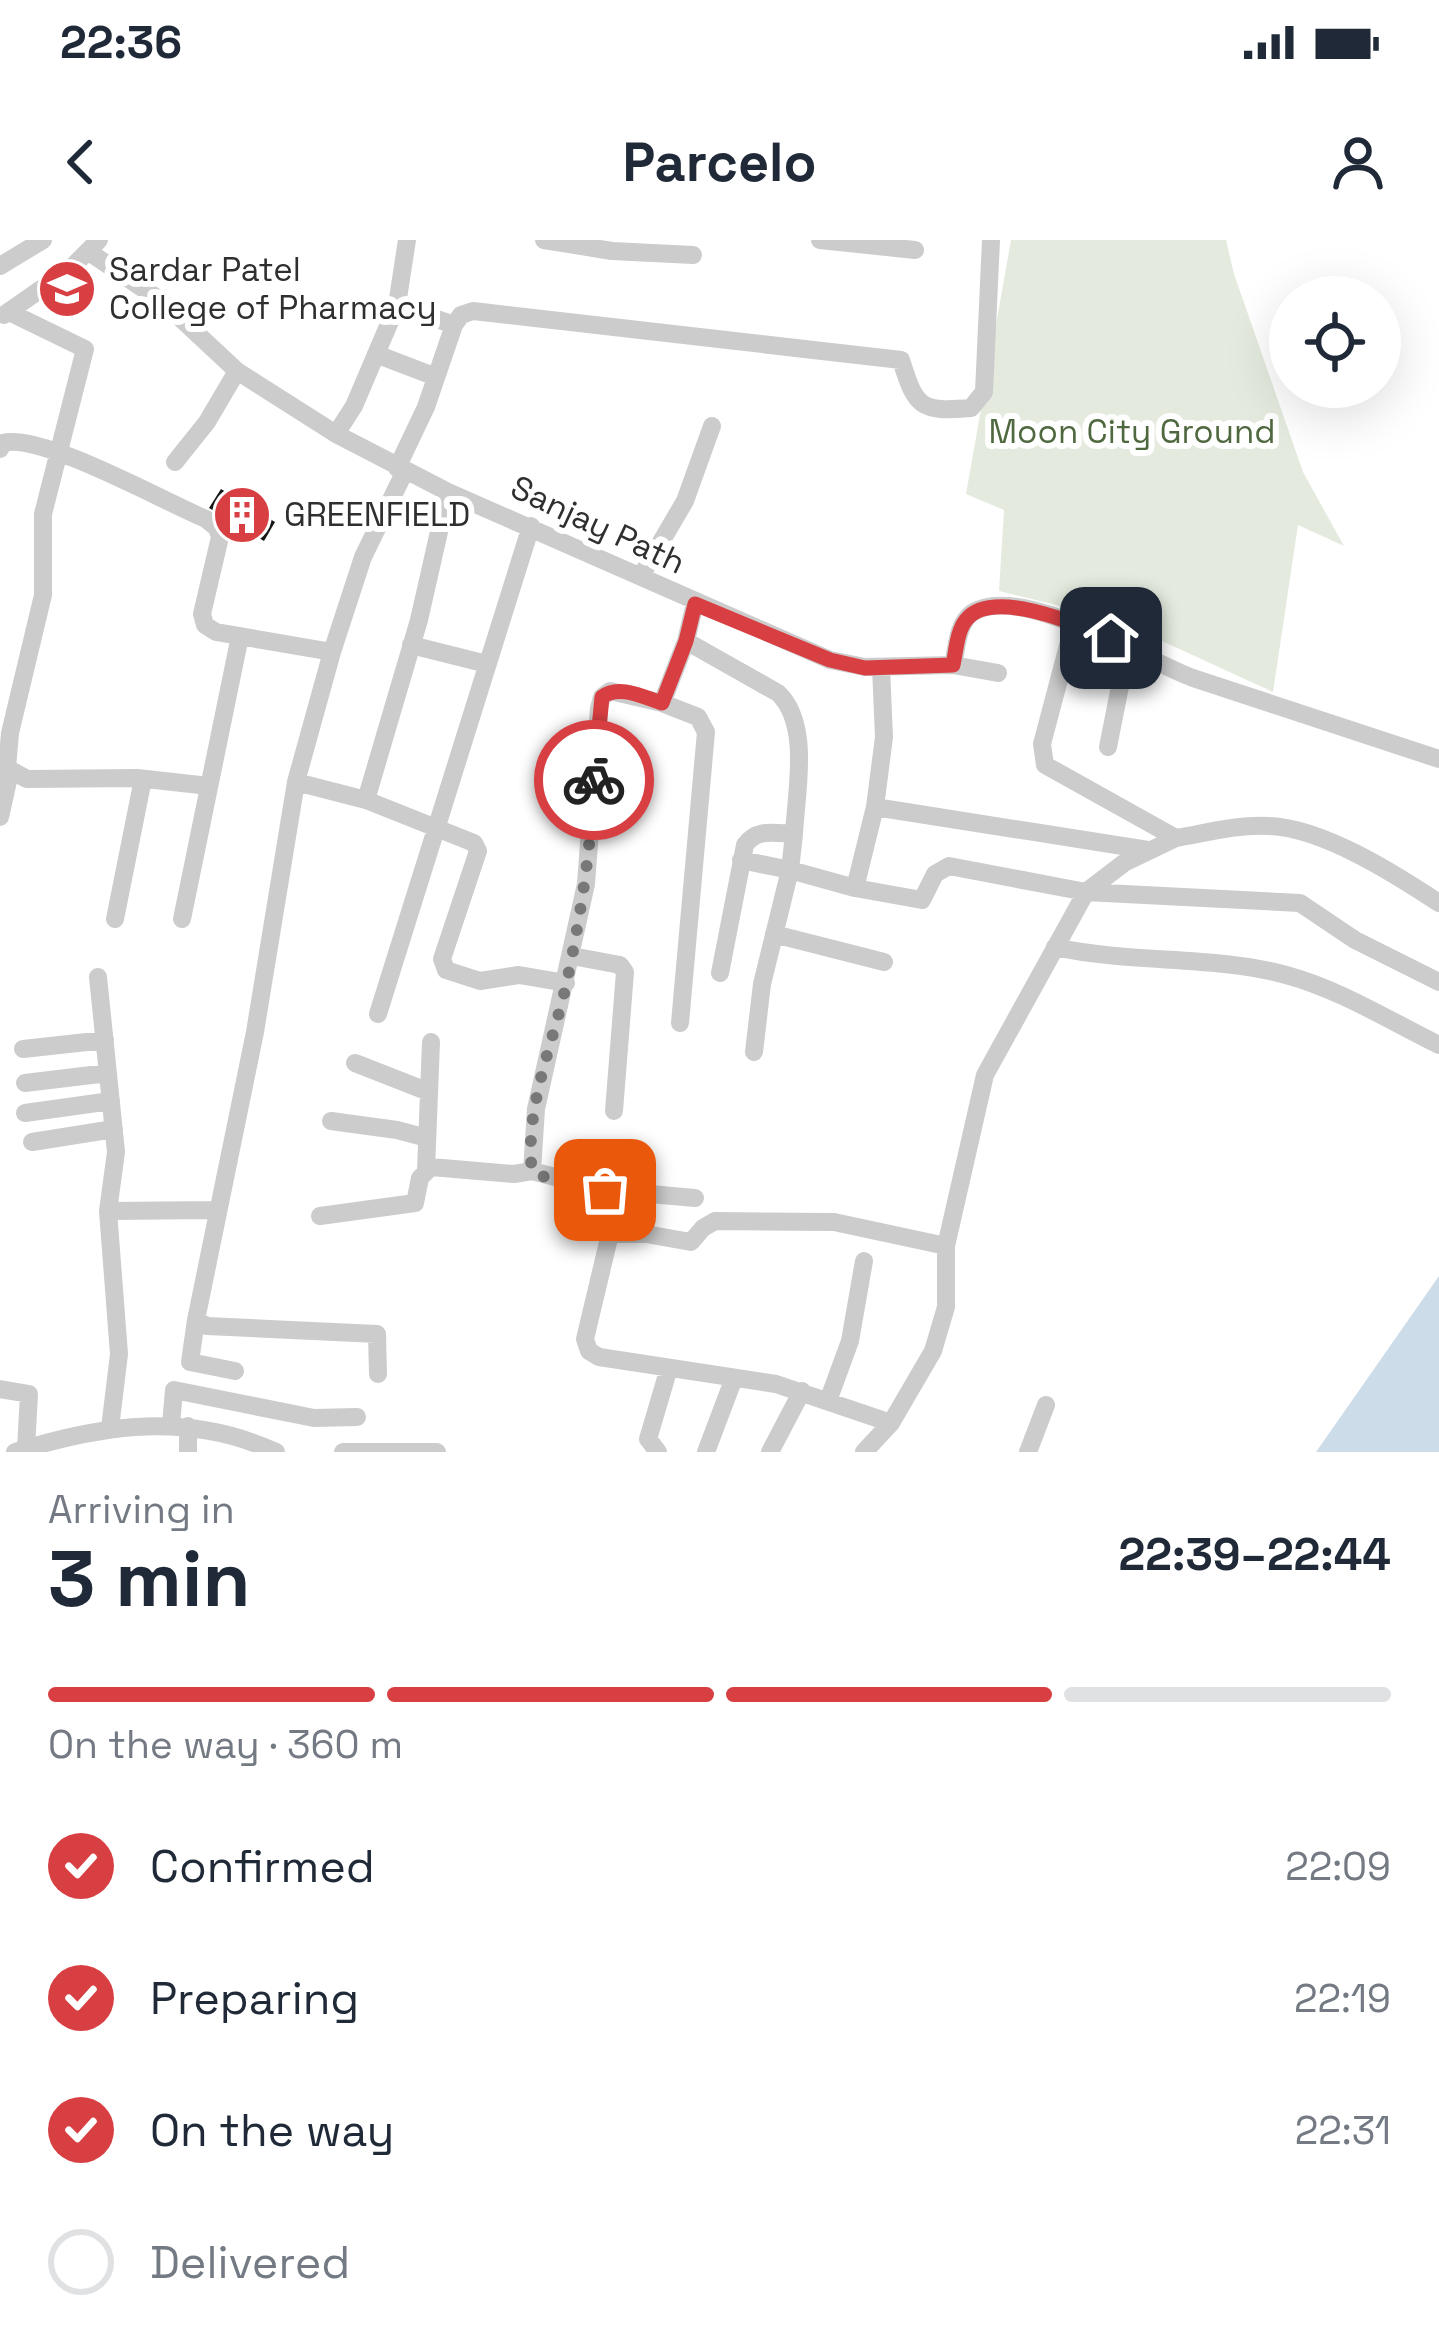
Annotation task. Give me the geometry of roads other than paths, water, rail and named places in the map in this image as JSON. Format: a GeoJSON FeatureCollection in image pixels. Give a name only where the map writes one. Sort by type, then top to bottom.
{"type":"FeatureCollection","features":[{"type":"Feature","properties":{"kind":"street"},"geometry":{"type":"LineString","coordinates":[[2,262],[43,240]]}},
{"type":"Feature","properties":{"kind":"street"},"geometry":{"type":"LineString","coordinates":[[336,434],[354,406],[397,305],[407,240]]}},
{"type":"Feature","properties":{"kind":"street"},"geometry":{"type":"LineString","coordinates":[[544,240],[633,254],[693,255]]}},
{"type":"Feature","properties":{"kind":"street"},"geometry":{"type":"LineString","coordinates":[[820,240],[915,250]]}},
{"type":"Feature","properties":{"kind":"street"},"geometry":{"type":"LineString","coordinates":[[235,1371],[190,1362],[216,1210],[255,1032],[296,782],[363,557],[401,470],[454,325],[461,315],[473,311],[901,360],[921,406],[937,411],[971,408],[984,392],[991,240]]}},
{"type":"Feature","properties":{"kind":"street"},"geometry":{"type":"LineString","coordinates":[[94,246],[4,315],[85,349],[43,514],[44,578],[37,628],[8,746],[7,768],[27,778],[143,779],[209,786]]}},
{"type":"Feature","properties":{"kind":"street","name":"Sanjay Path"},"geometry":{"type":"LineString","coordinates":[[94,246],[237,371],[401,470],[830,660],[881,667],[953,665],[998,673]]}},
{"type":"Feature","properties":{"kind":"street"},"geometry":{"type":"LineString","coordinates":[[397,305],[454,325]]}},
{"type":"Feature","properties":{"kind":"street"},"geometry":{"type":"LineString","coordinates":[[376,354],[436,377]]}},
{"type":"Feature","properties":{"kind":"street"},"geometry":{"type":"LineString","coordinates":[[175,463],[207,422],[237,371]]}},
{"type":"Feature","properties":{"kind":"street"},"geometry":{"type":"LineString","coordinates":[[641,576],[685,501],[712,426]]}},
{"type":"Feature","properties":{"kind":"street"},"geometry":{"type":"LineString","coordinates":[[0,449],[14,440],[58,453],[206,519],[217,528],[220,551],[202,614],[209,630],[332,652]]}},
{"type":"Feature","properties":{"kind":"street"},"geometry":{"type":"LineString","coordinates":[[366,800],[411,645],[448,492]]}},
{"type":"Feature","properties":{"kind":"street"},"geometry":{"type":"LineString","coordinates":[[378,1014],[531,526]]}},
{"type":"Feature","properties":{"kind":"street"},"geometry":{"type":"LineString","coordinates":[[662,703],[695,604]]}},
{"type":"Feature","properties":{"kind":"street"},"geometry":{"type":"LineString","coordinates":[[953,665],[962,625],[971,614],[984,608],[1014,607],[1074,623],[1128,646],[1159,666],[1439,759]]}},
{"type":"Feature","properties":{"kind":"street"},"geometry":{"type":"LineString","coordinates":[[1074,623],[1042,744],[1045,765],[1176,838]]}},
{"type":"Feature","properties":{"kind":"street"},"geometry":{"type":"LineString","coordinates":[[182,919],[240,637]]}},
{"type":"Feature","properties":{"kind":"street"},"geometry":{"type":"LineString","coordinates":[[686,641],[778,693],[789,704],[797,742],[790,870],[762,984],[754,1052]]}},
{"type":"Feature","properties":{"kind":"street"},"geometry":{"type":"LineString","coordinates":[[411,645],[487,664]]}},
{"type":"Feature","properties":{"kind":"street"},"geometry":{"type":"LineString","coordinates":[[1108,747],[1128,646]]}},
{"type":"Feature","properties":{"kind":"street"},"geometry":{"type":"LineString","coordinates":[[855,888],[884,737],[881,667]]}},
{"type":"Feature","properties":{"kind":"street"},"geometry":{"type":"LineString","coordinates":[[532,1171],[536,1109],[586,884],[602,697],[610,691],[662,703],[698,718],[706,732],[680,1023]]}},
{"type":"Feature","properties":{"kind":"street"},"geometry":{"type":"LineString","coordinates":[[0,817],[10,772]]}},
{"type":"Feature","properties":{"kind":"street"},"geometry":{"type":"LineString","coordinates":[[116,919],[143,779]]}},
{"type":"Feature","properties":{"kind":"street"},"geometry":{"type":"LineString","coordinates":[[296,782],[366,800],[474,843],[478,851],[442,965],[480,981],[519,975],[566,983]]}},
{"type":"Feature","properties":{"kind":"street"},"geometry":{"type":"LineString","coordinates":[[874,807],[1150,850]]}},
{"type":"Feature","properties":{"kind":"street"},"geometry":{"type":"LineString","coordinates":[[872,1448],[891,1423],[941,1330],[946,1307],[946,1246],[985,1075],[1086,892],[1124,863],[1176,838],[1246,826],[1295,829],[1399,877],[1439,903]]}},
{"type":"Feature","properties":{"kind":"street"},"geometry":{"type":"LineString","coordinates":[[720,973],[741,860],[751,836],[794,834]]}},
{"type":"Feature","properties":{"kind":"street"},"geometry":{"type":"LineString","coordinates":[[741,860],[922,900],[935,874],[949,866],[1086,892],[1300,903],[1354,940],[1439,982]]}},
{"type":"Feature","properties":{"kind":"street"},"geometry":{"type":"LineString","coordinates":[[774,934],[884,962]]}},
{"type":"Feature","properties":{"kind":"street"},"geometry":{"type":"LineString","coordinates":[[1055,947],[1110,958],[1232,965],[1285,974],[1439,1045]]}},
{"type":"Feature","properties":{"kind":"street"},"geometry":{"type":"LineString","coordinates":[[572,956],[620,965],[625,972],[614,1111]]}},
{"type":"Feature","properties":{"kind":"street"},"geometry":{"type":"LineString","coordinates":[[98,977],[116,1173],[108,1211],[119,1323],[110,1428]]}},
{"type":"Feature","properties":{"kind":"street"},"geometry":{"type":"LineString","coordinates":[[23,1049],[105,1040]]}},
{"type":"Feature","properties":{"kind":"street"},"geometry":{"type":"LineString","coordinates":[[320,1216],[415,1203],[426,1170],[431,1042]]}},
{"type":"Feature","properties":{"kind":"street"},"geometry":{"type":"LineString","coordinates":[[355,1063],[429,1092]]}},
{"type":"Feature","properties":{"kind":"street"},"geometry":{"type":"LineString","coordinates":[[25,1083],[108,1072]]}},
{"type":"Feature","properties":{"kind":"street"},"geometry":{"type":"LineString","coordinates":[[25,1113],[111,1101]]}},
{"type":"Feature","properties":{"kind":"street"},"geometry":{"type":"LineString","coordinates":[[331,1121],[428,1138]]}},
{"type":"Feature","properties":{"kind":"street"},"geometry":{"type":"LineString","coordinates":[[32,1142],[114,1130]]}},
{"type":"Feature","properties":{"kind":"street"},"geometry":{"type":"LineString","coordinates":[[426,1170],[532,1171],[605,1190],[694,1198]]}},
{"type":"Feature","properties":{"kind":"street"},"geometry":{"type":"LineString","coordinates":[[605,1190],[605,1233],[610,1234],[692,1242],[715,1221],[833,1222],[946,1246]]}},
{"type":"Feature","properties":{"kind":"street"},"geometry":{"type":"LineString","coordinates":[[108,1211],[216,1210]]}},
{"type":"Feature","properties":{"kind":"street"},"geometry":{"type":"LineString","coordinates":[[610,1234],[585,1347],[599,1357],[802,1391],[891,1423]]}},
{"type":"Feature","properties":{"kind":"street"},"geometry":{"type":"LineString","coordinates":[[828,1401],[850,1341],[864,1262]]}},
{"type":"Feature","properties":{"kind":"street"},"geometry":{"type":"LineString","coordinates":[[196,1320],[207,1326],[376,1334],[378,1374]]}},
{"type":"Feature","properties":{"kind":"street"},"geometry":{"type":"LineString","coordinates":[[658,1452],[648,1438],[669,1368]]}},
{"type":"Feature","properties":{"kind":"street"},"geometry":{"type":"LineString","coordinates":[[706,1452],[734,1378]]}},
{"type":"Feature","properties":{"kind":"street"},"geometry":{"type":"LineString","coordinates":[[0,1389],[29,1394],[20,1450],[110,1428],[180,1426],[232,1434],[276,1452]]}},
{"type":"Feature","properties":{"kind":"street"},"geometry":{"type":"LineString","coordinates":[[188,1452],[174,1390],[314,1418],[357,1418]]}},
{"type":"Feature","properties":{"kind":"street"},"geometry":{"type":"LineString","coordinates":[[770,1452],[802,1391]]}},
{"type":"Feature","properties":{"kind":"street"},"geometry":{"type":"LineString","coordinates":[[1028,1452],[1046,1405]]}},
{"type":"Feature","properties":{"kind":"street"},"geometry":{"type":"LineString","coordinates":[[343,1452],[437,1452]]}},
{"type":"Feature","properties":{"kind":"water"},"geometry":{"type":"Polygon","coordinates":[[[1439,1276],[1439,1452],[1316,1452],[1439,1276]]]}},
{"type":"Feature","properties":{"kind":"place","name":"Sardar Patel College of Pharmacy"},"geometry":{"type":"Point","coordinates":[67,289]}},
{"type":"Feature","properties":{"kind":"place","name":"GREENFIELD"},"geometry":{"type":"Point","coordinates":[242,515]}},
{"type":"Feature","properties":{"kind":"park label","name":"Moon City Ground"},"geometry":{"type":"Point","coordinates":[1132,432]}}]}
